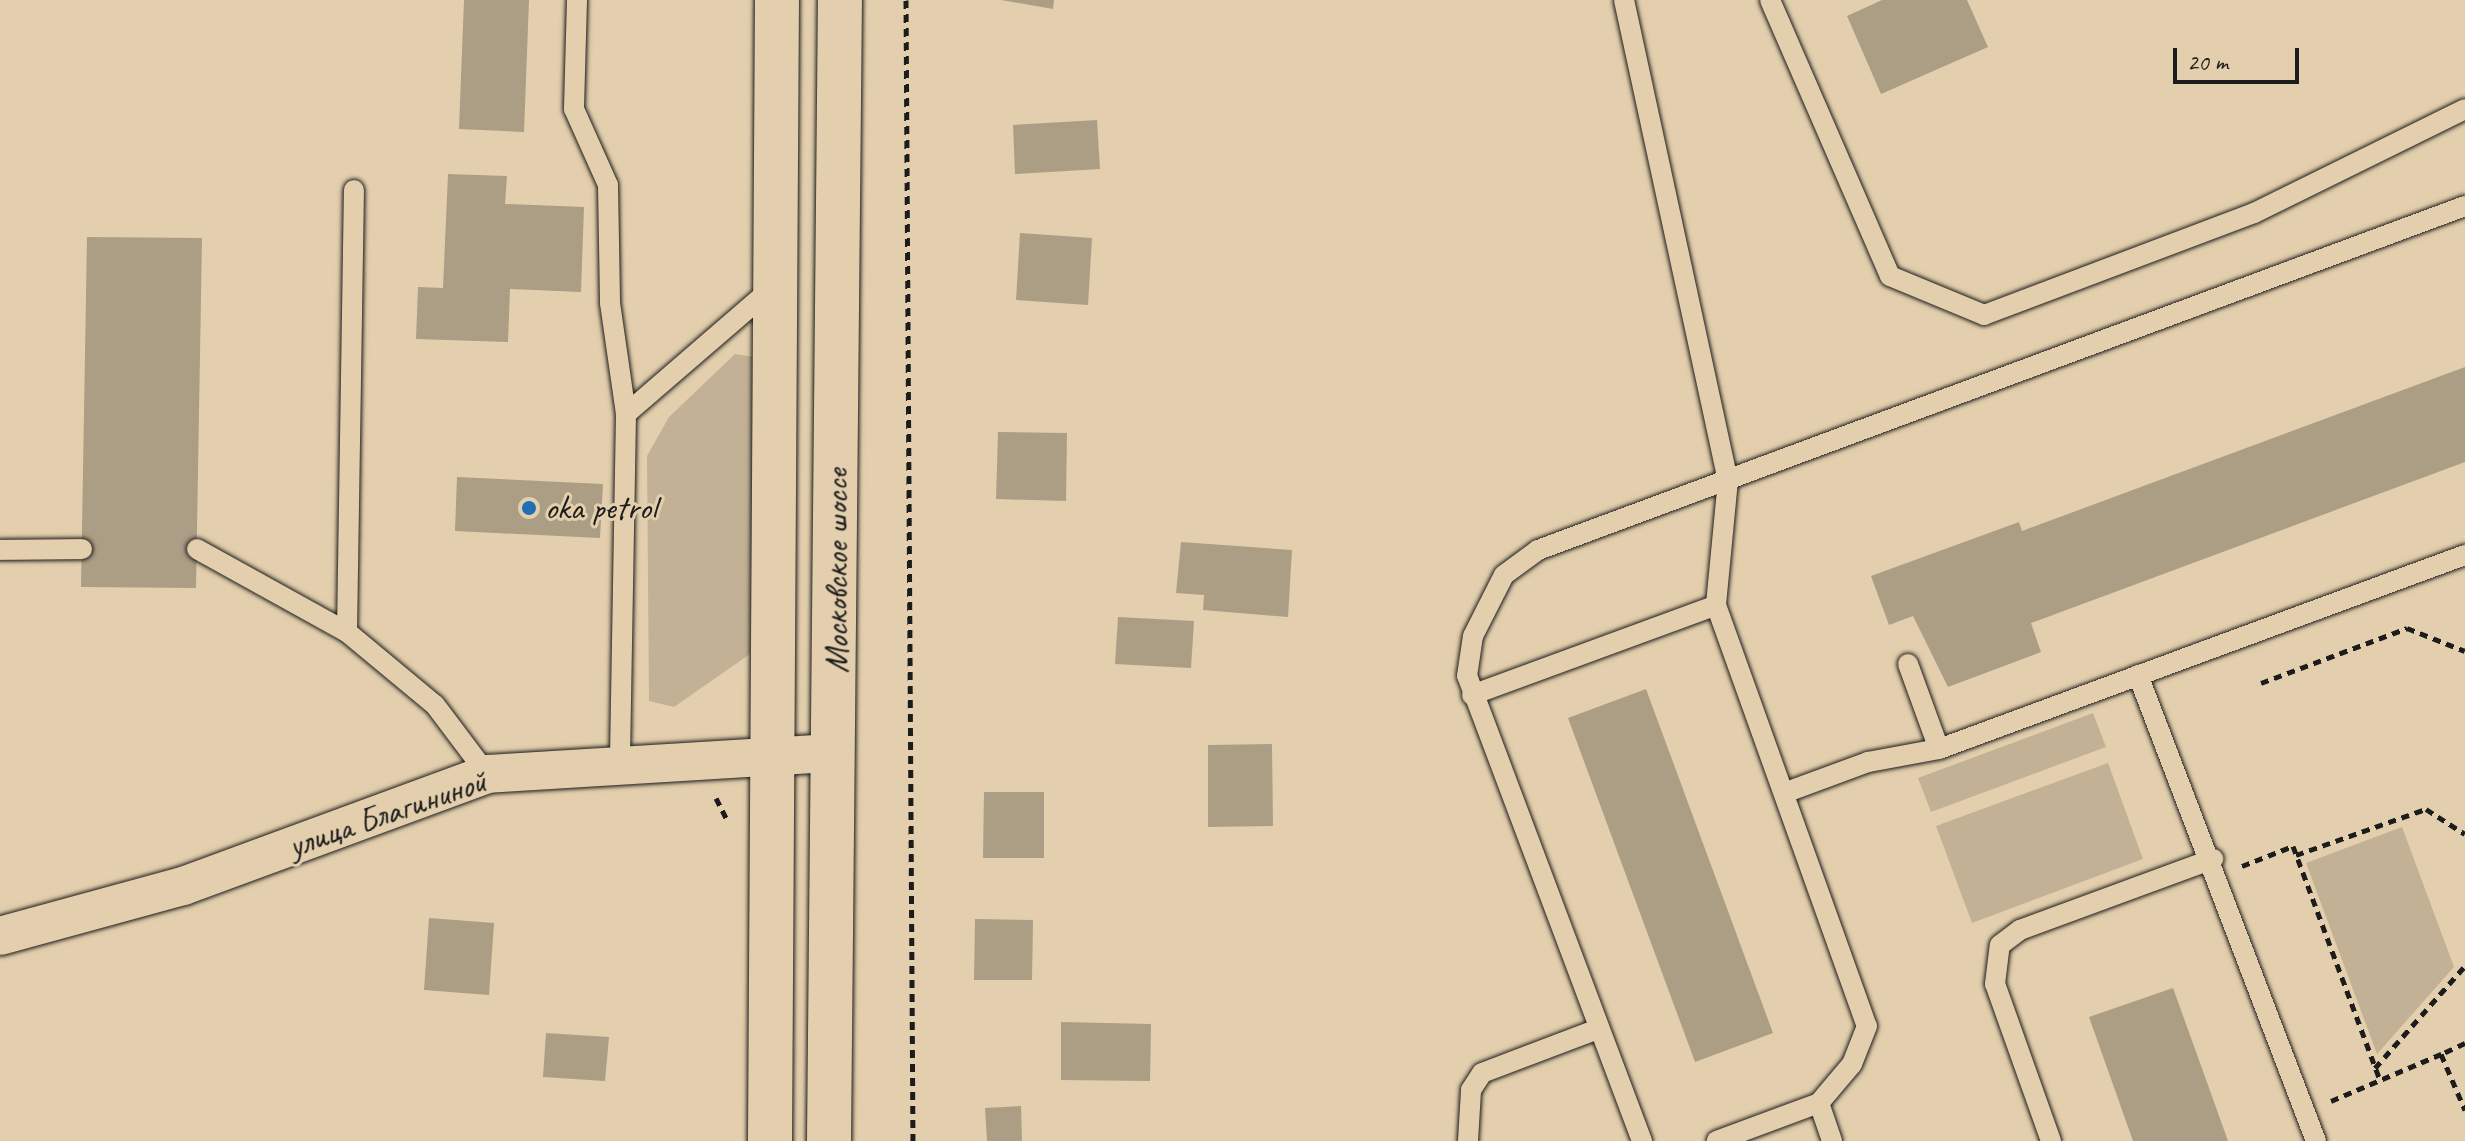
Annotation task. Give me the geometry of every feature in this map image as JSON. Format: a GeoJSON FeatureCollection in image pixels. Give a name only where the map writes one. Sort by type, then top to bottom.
{"type":"FeatureCollection","features":[{"type":"Feature","properties":{"kind":"main road","name":"Московское шоссе"},"geometry":{"type":"LineString","coordinates":[[770,1141],[777,0]]}},
{"type":"Feature","properties":{"kind":"main road","name":"Московское шоссе"},"geometry":{"type":"LineString","coordinates":[[829,1141],[840,0]]}},
{"type":"Feature","properties":{"kind":"street","name":"улица Благининой"},"geometry":{"type":"LineString","coordinates":[[0,936],[183,886],[487,774],[834,753]]}},
{"type":"Feature","properties":{"kind":"lane"},"geometry":{"type":"LineString","coordinates":[[577,0],[574,109],[608,185],[610,303],[626,414],[620,764]]}},
{"type":"Feature","properties":{"kind":"lane"},"geometry":{"type":"LineString","coordinates":[[1624,0],[1728,480],[1716,605],[1867,1026],[1852,1064],[1819,1103],[1717,1141]]}},
{"type":"Feature","properties":{"kind":"lane"},"geometry":{"type":"LineString","coordinates":[[1770,0],[1890,276],[1984,315],[2254,213],[2465,109]]}},
{"type":"Feature","properties":{"kind":"lane"},"geometry":{"type":"LineString","coordinates":[[347,632],[354,190]]}},
{"type":"Feature","properties":{"kind":"lane"},"geometry":{"type":"LineString","coordinates":[[1642,1141],[1595,1030],[1472,695],[1467,657],[1473,636],[1492,593],[1518,562],[1728,480],[2465,206]]}},
{"type":"Feature","properties":{"kind":"lane"},"geometry":{"type":"LineString","coordinates":[[626,414],[776,285]]}},
{"type":"Feature","properties":{"kind":"lane"},"geometry":{"type":"LineString","coordinates":[[0,550],[82,549]]}},
{"type":"Feature","properties":{"kind":"lane"},"geometry":{"type":"LineString","coordinates":[[197,549],[347,632],[435,705],[487,774]]}},
{"type":"Feature","properties":{"kind":"lane"},"geometry":{"type":"LineString","coordinates":[[1784,793],[1868,762],[1939,749],[2465,555]]}},
{"type":"Feature","properties":{"kind":"lane"},"geometry":{"type":"LineString","coordinates":[[1472,695],[1716,605]]}},
{"type":"Feature","properties":{"kind":"lane"},"geometry":{"type":"LineString","coordinates":[[1908,664],[1939,749]]}},
{"type":"Feature","properties":{"kind":"lane"},"geometry":{"type":"LineString","coordinates":[[2138,675],[2215,867],[2316,1141]]}},
{"type":"Feature","properties":{"kind":"lane"},"geometry":{"type":"LineString","coordinates":[[2051,1141],[1995,984],[2000,945],[2020,930],[2215,867]]}},
{"type":"Feature","properties":{"kind":"lane"},"geometry":{"type":"LineString","coordinates":[[1468,1141],[1471,1090],[1482,1073],[1595,1030]]}},
{"type":"Feature","properties":{"kind":"lane"},"geometry":{"type":"LineString","coordinates":[[1819,1103],[1832,1141]]}},
{"type":"Feature","properties":{"kind":"path"},"geometry":{"type":"LineString","coordinates":[[906,0],[913,1141]]}},
{"type":"Feature","properties":{"kind":"path"},"geometry":{"type":"LineString","coordinates":[[2261,683],[2407,628],[2465,651]]}},
{"type":"Feature","properties":{"kind":"path"},"geometry":{"type":"LineString","coordinates":[[2296,855],[2426,809],[2465,834]]}},
{"type":"Feature","properties":{"kind":"path"},"geometry":{"type":"LineString","coordinates":[[2215,867],[2293,846],[2380,1080]]}},
{"type":"Feature","properties":{"kind":"path"},"geometry":{"type":"LineString","coordinates":[[2375,1068],[2465,966]]}},
{"type":"Feature","properties":{"kind":"path"},"geometry":{"type":"LineString","coordinates":[[2306,1112],[2465,1043]]}},
{"type":"Feature","properties":{"kind":"path"},"geometry":{"type":"LineString","coordinates":[[2441,1054],[2465,1110]]}},
{"type":"Feature","properties":{"kind":"shaded area"},"geometry":{"type":"Polygon","coordinates":[[[735,354],[755,357],[750,654],[674,707],[649,701],[647,456],[669,417],[735,354]]]}},
{"type":"Feature","properties":{"kind":"shaded area"},"geometry":{"type":"Polygon","coordinates":[[[2093,713],[2106,747],[1931,812],[1918,778],[2093,713]]]}},
{"type":"Feature","properties":{"kind":"shaded area"},"geometry":{"type":"Polygon","coordinates":[[[2108,763],[2143,859],[1972,923],[1936,826],[2108,763]]]}},
{"type":"Feature","properties":{"kind":"shaded area"},"geometry":{"type":"Polygon","coordinates":[[[2402,827],[2454,967],[2377,1054],[2306,863],[2402,827]]]}},
{"type":"Feature","properties":{"kind":"building"},"geometry":{"type":"Polygon","coordinates":[[[464,0],[529,0],[524,132],[459,129],[464,0]]]}},
{"type":"Feature","properties":{"kind":"building"},"geometry":{"type":"Polygon","coordinates":[[[1001,0],[1054,0],[1053,9],[1001,0]]]}},
{"type":"Feature","properties":{"kind":"building"},"geometry":{"type":"Polygon","coordinates":[[[1882,0],[1967,0],[1988,47],[1881,94],[1847,16],[1882,0]]]}},
{"type":"Feature","properties":{"kind":"building"},"geometry":{"type":"Polygon","coordinates":[[[1097,120],[1100,169],[1015,174],[1013,125],[1097,120]]]}},
{"type":"Feature","properties":{"kind":"building"},"geometry":{"type":"Polygon","coordinates":[[[448,174],[507,176],[505,204],[584,207],[581,292],[510,289],[508,342],[416,339],[418,287],[443,288],[448,174]]]}},
{"type":"Feature","properties":{"kind":"building"},"geometry":{"type":"Polygon","coordinates":[[[1020,233],[1092,238],[1088,305],[1016,300],[1020,233]]]}},
{"type":"Feature","properties":{"kind":"building"},"geometry":{"type":"Polygon","coordinates":[[[87,237],[202,238],[196,588],[81,587],[87,237]]]}},
{"type":"Feature","properties":{"kind":"building"},"geometry":{"type":"Polygon","coordinates":[[[2465,367],[2465,462],[2031,623],[2041,652],[1948,687],[1913,616],[1889,625],[1871,576],[2019,522],[2022,531],[2465,367]]]}},
{"type":"Feature","properties":{"kind":"building"},"geometry":{"type":"Polygon","coordinates":[[[998,432],[1067,433],[1066,501],[996,499],[998,432]]]}},
{"type":"Feature","properties":{"kind":"building","name":"oka petrol"},"geometry":{"type":"Polygon","coordinates":[[[457,477],[603,484],[600,538],[455,531],[457,477]]]}},
{"type":"Feature","properties":{"kind":"building"},"geometry":{"type":"Polygon","coordinates":[[[1181,542],[1292,550],[1288,617],[1203,610],[1204,595],[1176,593],[1181,542]]]}},
{"type":"Feature","properties":{"kind":"building"},"geometry":{"type":"Polygon","coordinates":[[[1118,617],[1194,621],[1191,668],[1115,664],[1118,617]]]}},
{"type":"Feature","properties":{"kind":"building"},"geometry":{"type":"Polygon","coordinates":[[[1646,689],[1773,1033],[1695,1062],[1568,718],[1646,689]]]}},
{"type":"Feature","properties":{"kind":"building"},"geometry":{"type":"Polygon","coordinates":[[[1272,744],[1273,826],[1208,827],[1208,745],[1272,744]]]}},
{"type":"Feature","properties":{"kind":"building"},"geometry":{"type":"Polygon","coordinates":[[[984,792],[1044,792],[1044,858],[983,858],[984,792]]]}},
{"type":"Feature","properties":{"kind":"building"},"geometry":{"type":"Polygon","coordinates":[[[429,918],[494,923],[489,995],[424,990],[429,918]]]}},
{"type":"Feature","properties":{"kind":"building"},"geometry":{"type":"Polygon","coordinates":[[[975,919],[1033,920],[1032,980],[974,980],[975,919]]]}},
{"type":"Feature","properties":{"kind":"building"},"geometry":{"type":"Polygon","coordinates":[[[2173,988],[2228,1141],[2133,1141],[2089,1017],[2173,988]]]}},
{"type":"Feature","properties":{"kind":"building"},"geometry":{"type":"Polygon","coordinates":[[[1061,1022],[1151,1024],[1150,1081],[1061,1080],[1061,1022]]]}},
{"type":"Feature","properties":{"kind":"building"},"geometry":{"type":"Polygon","coordinates":[[[546,1033],[609,1037],[605,1081],[543,1077],[546,1033]]]}},
{"type":"Feature","properties":{"kind":"building"},"geometry":{"type":"Polygon","coordinates":[[[1021,1106],[1022,1141],[987,1141],[985,1108],[1021,1106]]]}},
{"type":"Feature","properties":{"kind":"place","name":"oka petrol"},"geometry":{"type":"Point","coordinates":[529,508]}}]}
